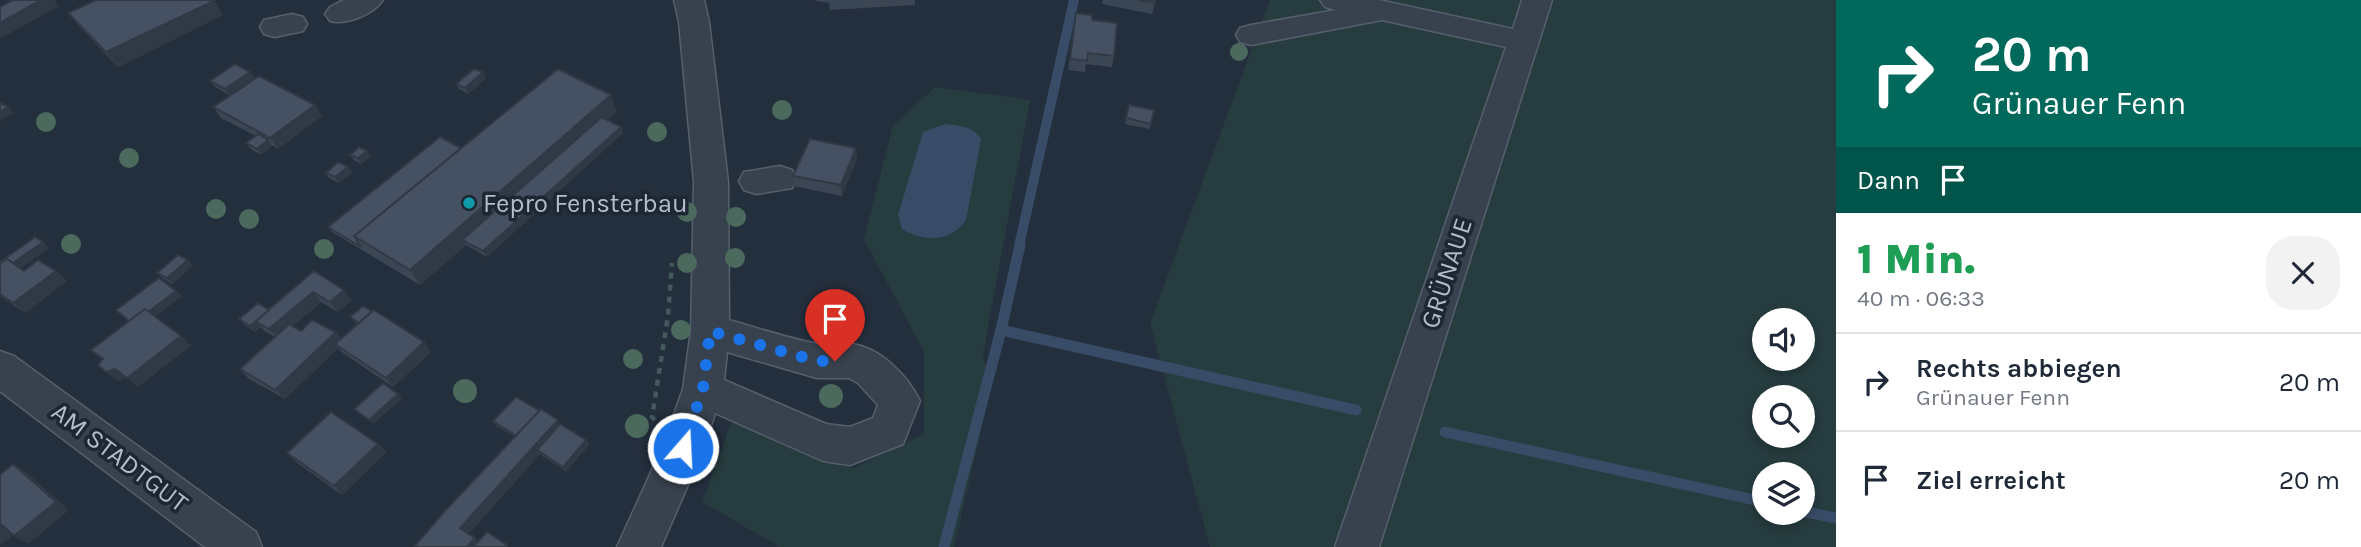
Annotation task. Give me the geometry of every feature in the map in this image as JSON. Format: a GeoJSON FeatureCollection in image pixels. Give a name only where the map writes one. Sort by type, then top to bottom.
{"type":"FeatureCollection","features":[{"type":"Feature","properties":{"kind":"street"},"geometry":{"type":"LineString","coordinates":[[340,13],[368,0]]}},
{"type":"Feature","properties":{"kind":"street"},"geometry":{"type":"LineString","coordinates":[[639,547],[683,448],[703,389],[710,331],[710,182],[690,0]]}},
{"type":"Feature","properties":{"kind":"street"},"geometry":{"type":"LineString","coordinates":[[1335,0],[1524,41]]}},
{"type":"Feature","properties":{"kind":"street","name":"GRÜNAUE"},"geometry":{"type":"LineString","coordinates":[[1357,547],[1537,0]]}},
{"type":"Feature","properties":{"kind":"street"},"geometry":{"type":"LineString","coordinates":[[1251,35],[1383,11]]}},
{"type":"Feature","properties":{"kind":"street"},"geometry":{"type":"LineString","coordinates":[[703,389],[823,442],[850,446],[888,431],[900,401],[872,371],[854,361],[817,361],[710,331]]}},
{"type":"Feature","properties":{"kind":"street","name":"AM STADTGUT"},"geometry":{"type":"LineString","coordinates":[[0,368],[240,547]]}},
{"type":"Feature","properties":{"kind":"path"},"geometry":{"type":"LineString","coordinates":[[672,262],[668,316],[652,417],[683,448]]}},
{"type":"Feature","properties":{"kind":"green space"},"geometry":{"type":"Polygon","coordinates":[[[1270,0],[1527,0],[1343,547],[1210,547],[1150,323],[1270,0]]]}},
{"type":"Feature","properties":{"kind":"green space"},"geometry":{"type":"Polygon","coordinates":[[[1545,0],[1836,0],[1836,547],[1377,547],[1545,0]]]}},
{"type":"Feature","properties":{"kind":"green space"},"geometry":{"type":"Polygon","coordinates":[[[935,87],[1030,100],[983,354],[990,392],[954,547],[780,547],[702,502],[733,418],[854,468],[924,434],[924,352],[864,239],[893,126],[935,87]]]}},
{"type":"Feature","properties":{"kind":"water"},"geometry":{"type":"Polygon","coordinates":[[[945,124],[970,129],[981,139],[966,220],[953,233],[945,236],[920,237],[902,229],[898,215],[923,132],[945,124]]]}},
{"type":"Feature","properties":{"kind":"building"},"geometry":{"type":"Polygon","coordinates":[[[13,0],[41,0],[0,23],[0,7],[13,0]]]}},
{"type":"Feature","properties":{"kind":"building"},"geometry":{"type":"Polygon","coordinates":[[[96,0],[214,1],[106,52],[68,13],[96,0]]]}},
{"type":"Feature","properties":{"kind":"building"},"geometry":{"type":"Polygon","coordinates":[[[1076,13],[1092,15],[1092,20],[1117,23],[1114,56],[1088,53],[1087,61],[1070,59],[1076,13]]]}},
{"type":"Feature","properties":{"kind":"building"},"geometry":{"type":"Polygon","coordinates":[[[235,64],[250,72],[225,89],[210,81],[235,64]]]}},
{"type":"Feature","properties":{"kind":"building"},"geometry":{"type":"Polygon","coordinates":[[[474,69],[483,72],[465,88],[456,84],[474,69]]]}},
{"type":"Feature","properties":{"kind":"building","name":"Fepro Fensterbau"},"geometry":{"type":"Polygon","coordinates":[[[558,69],[611,95],[410,270],[354,236],[558,69]]]}},
{"type":"Feature","properties":{"kind":"building"},"geometry":{"type":"Polygon","coordinates":[[[259,76],[315,105],[270,138],[213,107],[259,76]]]}},
{"type":"Feature","properties":{"kind":"building"},"geometry":{"type":"Polygon","coordinates":[[[0,103],[8,107],[0,112],[0,103]]]}},
{"type":"Feature","properties":{"kind":"building"},"geometry":{"type":"Polygon","coordinates":[[[1129,105],[1154,110],[1151,124],[1126,118],[1129,105]]]}},
{"type":"Feature","properties":{"kind":"building"},"geometry":{"type":"Polygon","coordinates":[[[602,117],[621,127],[483,251],[462,240],[602,117]]]}},
{"type":"Feature","properties":{"kind":"building"},"geometry":{"type":"Polygon","coordinates":[[[258,134],[268,140],[257,149],[246,143],[258,134]]]}},
{"type":"Feature","properties":{"kind":"building"},"geometry":{"type":"Polygon","coordinates":[[[440,137],[461,148],[354,236],[361,247],[328,227],[440,137]]]}},
{"type":"Feature","properties":{"kind":"building"},"geometry":{"type":"Polygon","coordinates":[[[810,139],[856,148],[841,185],[793,176],[810,139]]]}},
{"type":"Feature","properties":{"kind":"building"},"geometry":{"type":"Polygon","coordinates":[[[359,147],[367,151],[358,158],[350,155],[359,147]]]}},
{"type":"Feature","properties":{"kind":"building"},"geometry":{"type":"Polygon","coordinates":[[[338,162],[348,167],[335,177],[326,173],[338,162]]]}},
{"type":"Feature","properties":{"kind":"building"},"geometry":{"type":"Polygon","coordinates":[[[35,237],[43,242],[13,263],[7,259],[0,264],[0,262],[35,237]]]}},
{"type":"Feature","properties":{"kind":"building"},"geometry":{"type":"Polygon","coordinates":[[[178,255],[188,260],[167,278],[157,273],[178,255]]]}},
{"type":"Feature","properties":{"kind":"building"},"geometry":{"type":"Polygon","coordinates":[[[7,259],[24,271],[38,260],[56,271],[13,303],[0,294],[0,264],[7,259]]]}},
{"type":"Feature","properties":{"kind":"building"},"geometry":{"type":"Polygon","coordinates":[[[314,271],[344,290],[330,302],[313,292],[269,329],[255,321],[314,271]]]}},
{"type":"Feature","properties":{"kind":"building"},"geometry":{"type":"Polygon","coordinates":[[[159,278],[176,291],[148,312],[145,309],[129,321],[116,310],[159,278]]]}},
{"type":"Feature","properties":{"kind":"building"},"geometry":{"type":"Polygon","coordinates":[[[258,303],[269,310],[250,326],[239,319],[258,303]]]}},
{"type":"Feature","properties":{"kind":"building"},"geometry":{"type":"Polygon","coordinates":[[[363,306],[372,311],[359,323],[350,317],[363,306]]]}},
{"type":"Feature","properties":{"kind":"building"},"geometry":{"type":"Polygon","coordinates":[[[145,309],[181,336],[127,378],[115,369],[106,372],[98,365],[103,359],[91,350],[145,309]]]}},
{"type":"Feature","properties":{"kind":"building"},"geometry":{"type":"Polygon","coordinates":[[[374,310],[424,342],[386,378],[335,344],[374,310]]]}},
{"type":"Feature","properties":{"kind":"building"},"geometry":{"type":"Polygon","coordinates":[[[312,320],[336,332],[275,390],[240,369],[289,324],[301,331],[312,320]]]}},
{"type":"Feature","properties":{"kind":"building"},"geometry":{"type":"Polygon","coordinates":[[[383,383],[398,394],[369,420],[354,409],[383,383]]]}},
{"type":"Feature","properties":{"kind":"building"},"geometry":{"type":"Polygon","coordinates":[[[516,397],[540,411],[516,436],[493,421],[516,397]]]}},
{"type":"Feature","properties":{"kind":"building"},"geometry":{"type":"Polygon","coordinates":[[[541,409],[558,420],[460,528],[475,538],[467,547],[414,547],[445,511],[541,409]]]}},
{"type":"Feature","properties":{"kind":"building"},"geometry":{"type":"Polygon","coordinates":[[[331,412],[378,444],[334,486],[287,453],[331,412]]]}},
{"type":"Feature","properties":{"kind":"building"},"geometry":{"type":"Polygon","coordinates":[[[560,424],[586,440],[563,467],[537,450],[560,424]]]}},
{"type":"Feature","properties":{"kind":"building"},"geometry":{"type":"Polygon","coordinates":[[[13,464],[56,502],[14,536],[2,525],[0,527],[0,475],[13,464]]]}},
{"type":"Feature","properties":{"kind":"building"},"geometry":{"type":"Polygon","coordinates":[[[487,532],[507,545],[473,547],[487,532]]]}},
{"type":"Feature","properties":{"kind":"waterway"},"geometry":{"type":"LineString","coordinates":[[1019,246],[1074,0]]}},
{"type":"Feature","properties":{"kind":"waterway"},"geometry":{"type":"LineString","coordinates":[[1001,330],[1020,245]]}},
{"type":"Feature","properties":{"kind":"waterway"},"geometry":{"type":"LineString","coordinates":[[944,547],[1001,330]]}},
{"type":"Feature","properties":{"kind":"waterway"},"geometry":{"type":"LineString","coordinates":[[1001,330],[1356,410]]}},
{"type":"Feature","properties":{"kind":"waterway"},"geometry":{"type":"LineString","coordinates":[[1445,432],[1752,499]]}},
{"type":"Feature","properties":{"kind":"waterway"},"geometry":{"type":"LineString","coordinates":[[1815,514],[1836,518]]}},
{"type":"Feature","properties":{"kind":"place","name":"Fepro Fensterbau"},"geometry":{"type":"Point","coordinates":[469,203]}},
{"type":"Feature","properties":{"kind":"route"},"geometry":{"type":"LineString","coordinates":[[683,448],[703,389],[710,331],[817,361],[835,361]]}}]}
